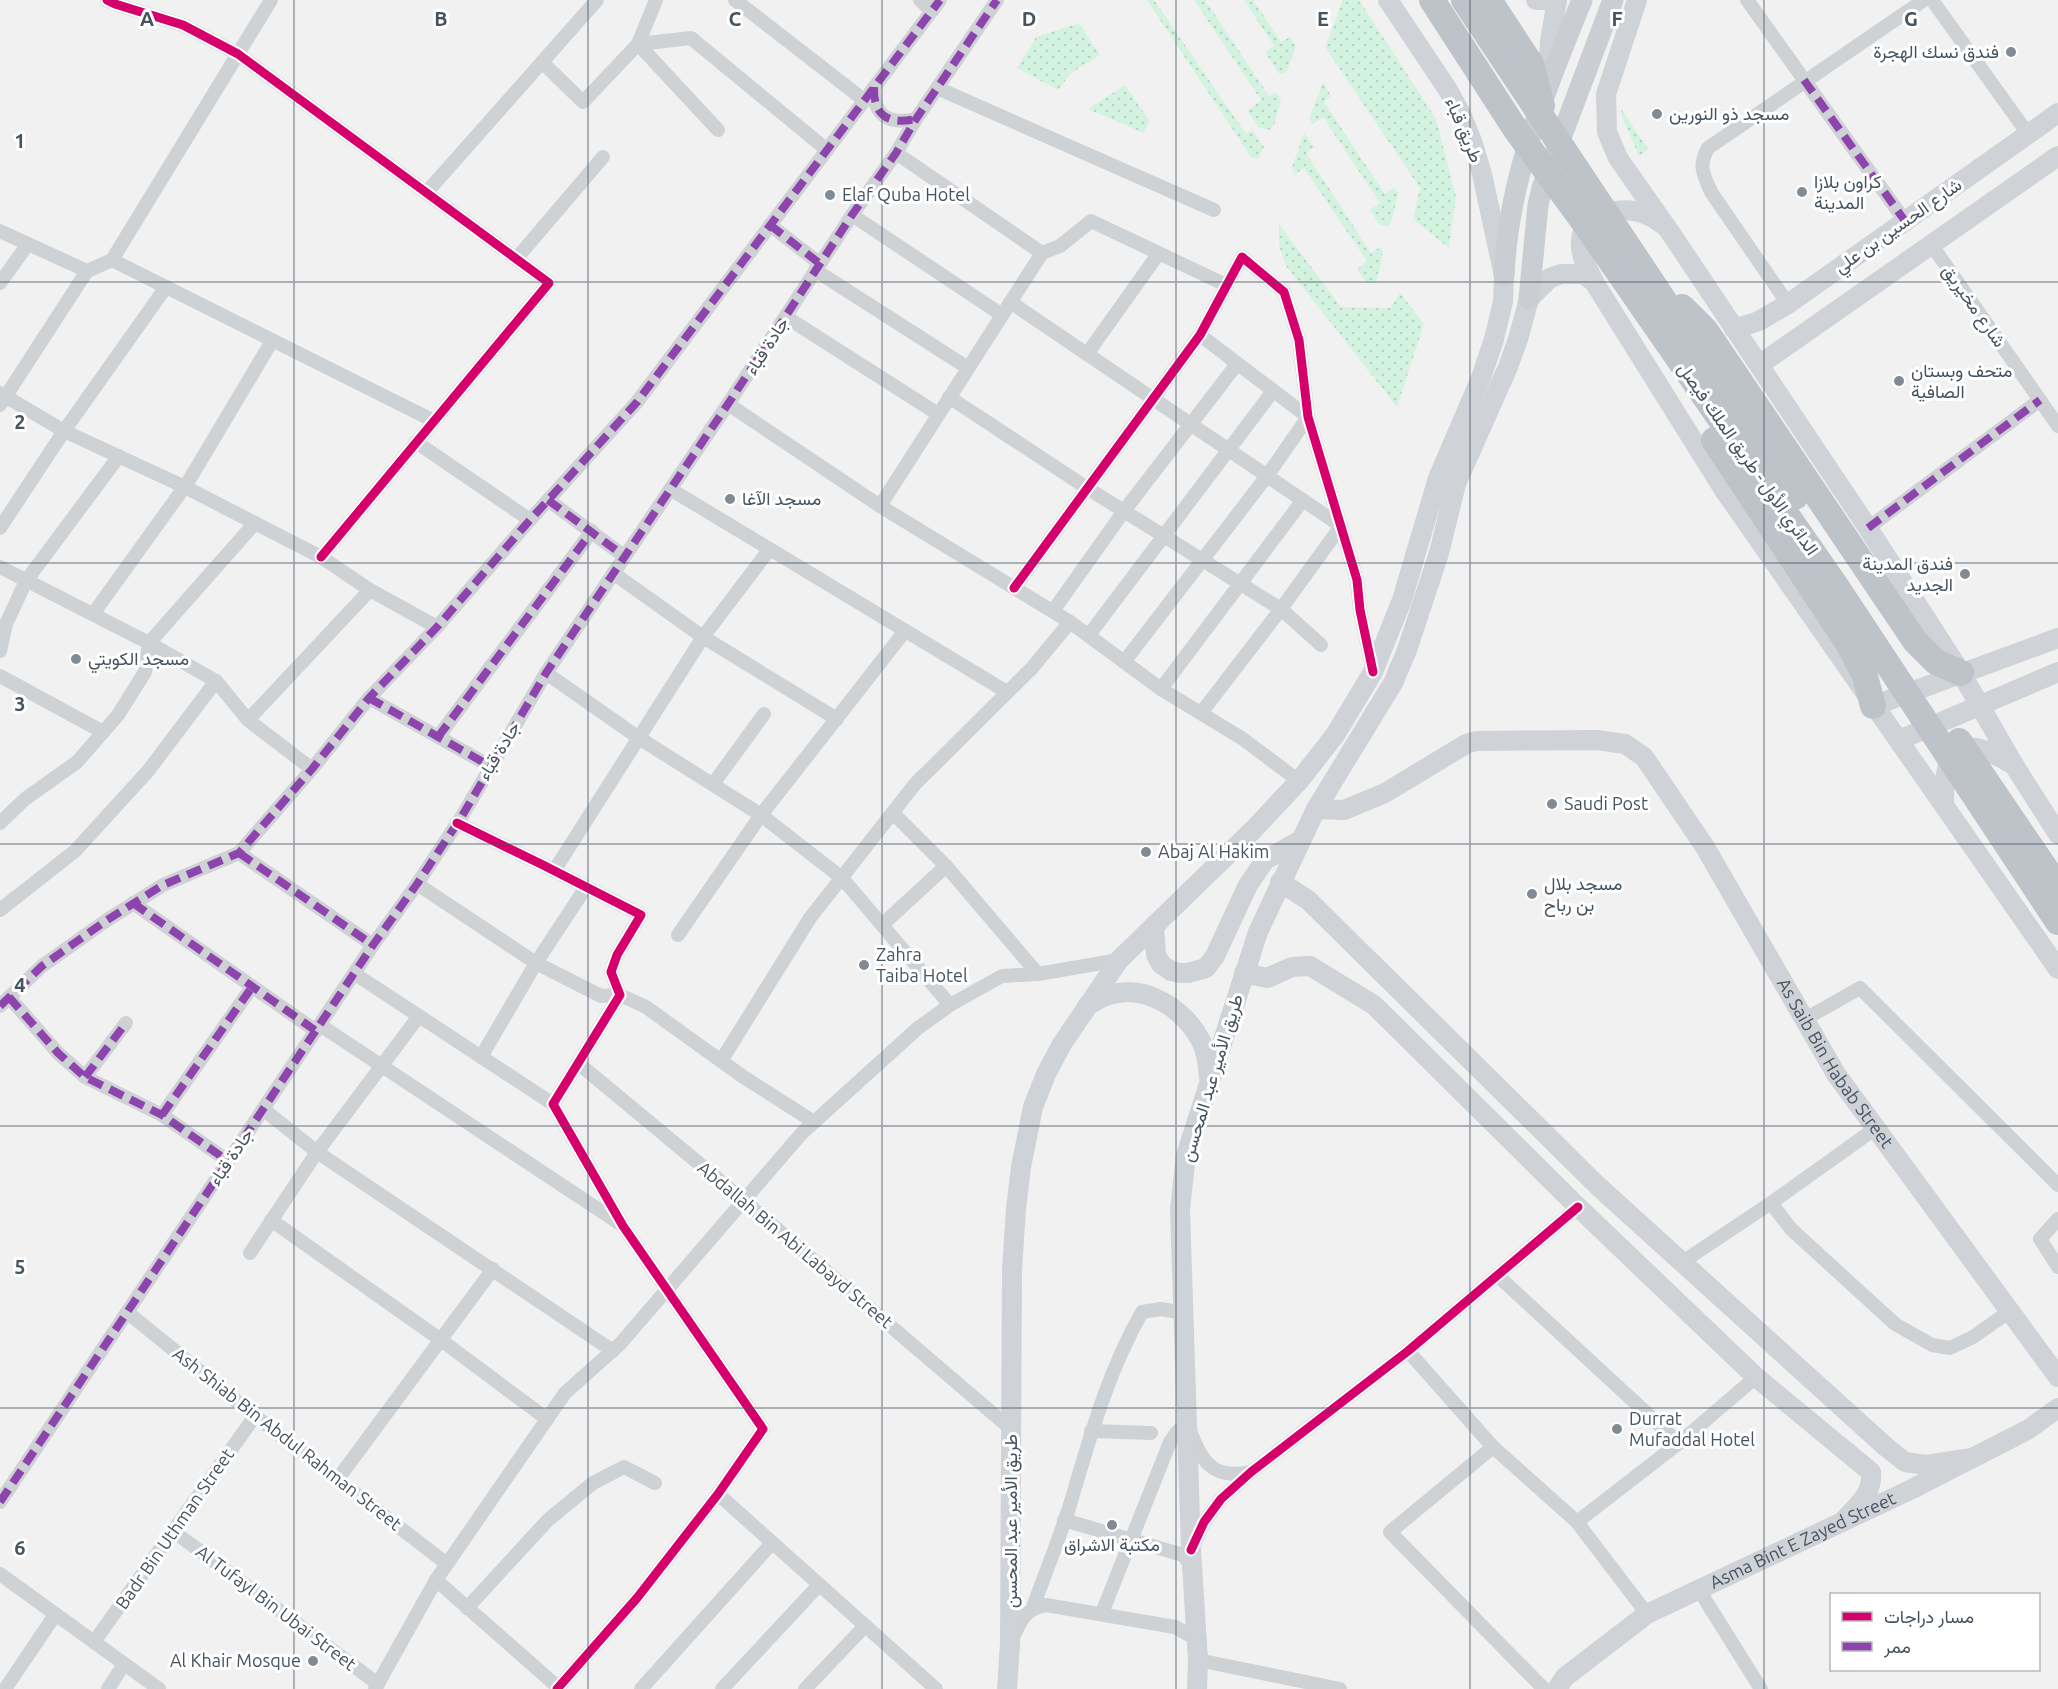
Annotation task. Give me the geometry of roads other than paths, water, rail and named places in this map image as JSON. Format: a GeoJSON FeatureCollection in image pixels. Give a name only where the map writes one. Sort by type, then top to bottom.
{"type":"FeatureCollection","features":[{"type":"Feature","properties":{"kind":"highway"},"geometry":{"type":"LineString","coordinates":[[1414,0],[1483,105],[1516,130]]}},
{"type":"Feature","properties":{"kind":"highway","name":"الدائري الأول - طريق الملك فيصل"},"geometry":{"type":"LineString","coordinates":[[1431,0],[1516,130],[1583,221],[1836,586],[2058,922]]}},
{"type":"Feature","properties":{"kind":"highway","name":"الدائري الأول - طريق الملك فيصل"},"geometry":{"type":"LineString","coordinates":[[1464,0],[2058,887]]}},
{"type":"Feature","properties":{"kind":"highway"},"geometry":{"type":"LineString","coordinates":[[1489,0],[1532,64],[1547,124]]}},
{"type":"Feature","properties":{"kind":"highway"},"geometry":{"type":"LineString","coordinates":[[1639,262],[1706,331],[1915,641],[1936,662],[1961,673]]}},
{"type":"Feature","properties":{"kind":"highway"},"geometry":{"type":"LineString","coordinates":[[1636,298],[1667,369],[1849,645],[1865,676],[1873,706]]}},
{"type":"Feature","properties":{"kind":"main road","name":"طريق قباء"},"geometry":{"type":"LineString","coordinates":[[1373,672],[1402,600],[1438,478],[1481,378],[1494,339],[1503,302],[1504,276],[1482,174],[1465,123],[1448,90],[1389,0]]}},
{"type":"Feature","properties":{"kind":"main road"},"geometry":{"type":"LineString","coordinates":[[1536,0],[1545,0]]}},
{"type":"Feature","properties":{"kind":"main road"},"geometry":{"type":"LineString","coordinates":[[1548,85],[1550,41],[1557,0]]}},
{"type":"Feature","properties":{"kind":"main road"},"geometry":{"type":"LineString","coordinates":[[1504,276],[1505,246],[1519,176],[1548,85],[1582,0]]}},
{"type":"Feature","properties":{"kind":"main road"},"geometry":{"type":"LineString","coordinates":[[1529,299],[1538,205],[1542,188],[1613,0]]}},
{"type":"Feature","properties":{"kind":"main road"},"geometry":{"type":"LineString","coordinates":[[1596,43],[1635,5]]}},
{"type":"Feature","properties":{"kind":"main road"},"geometry":{"type":"LineString","coordinates":[[1606,94],[1635,5]]}},
{"type":"Feature","properties":{"kind":"main road"},"geometry":{"type":"LineString","coordinates":[[1596,43],[1606,94],[1607,132],[1618,158],[1868,528],[1961,673],[2014,765],[2058,834]]}},
{"type":"Feature","properties":{"kind":"main road","name":"شارع الحسين بن علي"},"geometry":{"type":"LineString","coordinates":[[1734,329],[1759,321],[1788,304],[2058,113]]}},
{"type":"Feature","properties":{"kind":"main road","name":"شارع الحسين بن علي"},"geometry":{"type":"LineString","coordinates":[[1759,365],[1931,244],[2056,162]]}},
{"type":"Feature","properties":{"kind":"main road"},"geometry":{"type":"LineString","coordinates":[[1672,235],[1661,222],[1647,214],[1631,210],[1614,210],[1599,216],[1586,227],[1580,243],[1581,255],[1594,282],[1724,490],[2058,969]]}},
{"type":"Feature","properties":{"kind":"main road"},"geometry":{"type":"LineString","coordinates":[[1529,299],[1550,278],[1561,273],[1583,274],[1594,282]]}},
{"type":"Feature","properties":{"kind":"main road","name":"طريق الأمير عبد المحسن"},"geometry":{"type":"LineString","coordinates":[[1197,1689],[1198,1660],[1191,1559],[1180,1209],[1186,1155],[1258,932],[1316,809],[1393,683],[1407,650],[1439,553],[1456,484],[1508,367],[1529,299]]}},
{"type":"Feature","properties":{"kind":"main road"},"geometry":{"type":"LineString","coordinates":[[1873,706],[2058,639]]}},
{"type":"Feature","properties":{"kind":"main road","name":"طريق الأمير عبد المحسن"},"geometry":{"type":"LineString","coordinates":[[1006,1688],[1010,1644],[1012,1270],[1021,1167],[1034,1107],[1046,1074],[1062,1044],[1119,960],[1217,866],[1299,781],[1335,735],[1373,672]]}},
{"type":"Feature","properties":{"kind":"main road"},"geometry":{"type":"LineString","coordinates":[[1899,740],[2058,672]]}},
{"type":"Feature","properties":{"kind":"main road","name":"As Saib Bin Habab Street"},"geometry":{"type":"LineString","coordinates":[[1316,809],[1344,810],[1375,797],[1410,779],[1466,744],[1476,741],[1597,740],[1625,744],[1644,757],[1700,839],[1836,1074],[2058,1377]]}},
{"type":"Feature","properties":{"kind":"main road"},"geometry":{"type":"LineString","coordinates":[[1944,805],[1943,778],[1947,765],[1957,754],[1968,748],[1977,748],[2014,765]]}},
{"type":"Feature","properties":{"kind":"main road"},"geometry":{"type":"LineString","coordinates":[[1154,926],[1156,955],[1161,964],[1171,971],[1188,974],[1206,968],[1215,956],[1248,885],[1264,860],[1301,840]]}},
{"type":"Feature","properties":{"kind":"main road"},"geometry":{"type":"LineString","coordinates":[[1281,882],[1308,900],[1394,987],[1681,1263],[1890,1450],[1905,1462],[1926,1465],[1972,1458]]}},
{"type":"Feature","properties":{"kind":"main road"},"geometry":{"type":"LineString","coordinates":[[1244,973],[1267,978],[1292,967],[1310,966],[1374,1005],[1578,1208],[1756,1377],[1871,1472],[1872,1481],[1867,1496],[1844,1520]]}},
{"type":"Feature","properties":{"kind":"main road"},"geometry":{"type":"LineString","coordinates":[[1374,1005],[1394,987]]}},
{"type":"Feature","properties":{"kind":"main road"},"geometry":{"type":"LineString","coordinates":[[1087,1006],[1109,995],[1133,993],[1172,1007],[1190,1024],[1202,1043],[1207,1060],[1209,1083]]}},
{"type":"Feature","properties":{"kind":"main road","name":"Asma Bint E Zayed Street"},"geometry":{"type":"LineString","coordinates":[[1557,1689],[1565,1677],[1647,1614],[1972,1458],[2029,1429],[2058,1408]]}},
{"type":"Feature","properties":{"kind":"main road"},"geometry":{"type":"LineString","coordinates":[[1871,1472],[1890,1450]]}},
{"type":"Feature","properties":{"kind":"street"},"geometry":{"type":"LineString","coordinates":[[107,0],[183,25],[238,54],[549,283],[321,557]]}},
{"type":"Feature","properties":{"kind":"street"},"geometry":{"type":"LineString","coordinates":[[270,0],[112,260],[87,271],[2,398],[64,431],[184,487],[321,557],[370,590],[437,627]]}},
{"type":"Feature","properties":{"kind":"street"},"geometry":{"type":"LineString","coordinates":[[426,193],[597,0]]}},
{"type":"Feature","properties":{"kind":"street"},"geometry":{"type":"LineString","coordinates":[[542,63],[583,102],[638,44],[656,0]]}},
{"type":"Feature","properties":{"kind":"street"},"geometry":{"type":"LineString","coordinates":[[735,0],[864,100]]}},
{"type":"Feature","properties":{"kind":"street"},"geometry":{"type":"LineString","coordinates":[[228,1161],[162,1115],[85,1077],[5,1002],[42,966],[133,903],[163,885],[239,853],[312,769],[369,698],[437,627],[637,402],[936,6],[920,0]]}},
{"type":"Feature","properties":{"kind":"street","name":"جادة قباء"},"geometry":{"type":"LineString","coordinates":[[0,1502],[373,945],[417,884],[457,823],[546,673],[997,0]]}},
{"type":"Feature","properties":{"kind":"street"},"geometry":{"type":"LineString","coordinates":[[1747,0],[1905,221]]}},
{"type":"Feature","properties":{"kind":"street"},"geometry":{"type":"LineString","coordinates":[[1788,304],[1711,192],[1703,172],[1702,159],[1708,148],[1804,80],[1924,0]]}},
{"type":"Feature","properties":{"kind":"street"},"geometry":{"type":"LineString","coordinates":[[1932,0],[2028,134]]}},
{"type":"Feature","properties":{"kind":"street"},"geometry":{"type":"LineString","coordinates":[[638,44],[691,38],[827,150]]}},
{"type":"Feature","properties":{"kind":"street"},"geometry":{"type":"LineString","coordinates":[[638,44],[718,130]]}},
{"type":"Feature","properties":{"kind":"street"},"geometry":{"type":"LineString","coordinates":[[874,87],[873,98],[878,111],[890,120],[903,122],[916,119]]}},
{"type":"Feature","properties":{"kind":"street"},"geometry":{"type":"LineString","coordinates":[[937,88],[1214,210]]}},
{"type":"Feature","properties":{"kind":"street"},"geometry":{"type":"LineString","coordinates":[[896,153],[1042,253]]}},
{"type":"Feature","properties":{"kind":"street"},"geometry":{"type":"LineString","coordinates":[[516,259],[603,157]]}},
{"type":"Feature","properties":{"kind":"street"},"geometry":{"type":"LineString","coordinates":[[852,215],[1002,315]]}},
{"type":"Feature","properties":{"kind":"street"},"geometry":{"type":"LineString","coordinates":[[880,506],[1042,253],[1060,246],[1091,221],[1226,285]]}},
{"type":"Feature","properties":{"kind":"street"},"geometry":{"type":"LineString","coordinates":[[770,225],[817,267],[968,368]]}},
{"type":"Feature","properties":{"kind":"street"},"geometry":{"type":"LineString","coordinates":[[0,231],[87,271]]}},
{"type":"Feature","properties":{"kind":"street"},"geometry":{"type":"LineString","coordinates":[[0,283],[28,244]]}},
{"type":"Feature","properties":{"kind":"street","name":"شارع مخيريق"},"geometry":{"type":"LineString","coordinates":[[1931,244],[2058,426]]}},
{"type":"Feature","properties":{"kind":"street"},"geometry":{"type":"LineString","coordinates":[[1087,354],[1159,253]]}},
{"type":"Feature","properties":{"kind":"street"},"geometry":{"type":"LineString","coordinates":[[1014,588],[1200,335],[1242,257],[1284,292],[1299,340],[1308,417],[1357,580],[1360,610],[1373,672]]}},
{"type":"Feature","properties":{"kind":"street"},"geometry":{"type":"LineString","coordinates":[[112,260],[434,421]]}},
{"type":"Feature","properties":{"kind":"street"},"geometry":{"type":"LineString","coordinates":[[0,528],[64,431],[166,287]]}},
{"type":"Feature","properties":{"kind":"street"},"geometry":{"type":"LineString","coordinates":[[1010,302],[1341,526]]}},
{"type":"Feature","properties":{"kind":"street"},"geometry":{"type":"LineString","coordinates":[[786,317],[938,414]]}},
{"type":"Feature","properties":{"kind":"street"},"geometry":{"type":"LineString","coordinates":[[1200,335],[1308,417]]}},
{"type":"Feature","properties":{"kind":"street"},"geometry":{"type":"LineString","coordinates":[[93,614],[184,487],[272,340]]}},
{"type":"Feature","properties":{"kind":"street"},"geometry":{"type":"LineString","coordinates":[[1053,611],[1124,511],[1237,364]]}},
{"type":"Feature","properties":{"kind":"street"},"geometry":{"type":"LineString","coordinates":[[1089,635],[1273,391]]}},
{"type":"Feature","properties":{"kind":"street"},"geometry":{"type":"LineString","coordinates":[[949,397],[1162,536],[1281,609],[1321,645]]}},
{"type":"Feature","properties":{"kind":"street"},"geometry":{"type":"LineString","coordinates":[[1868,528],[2040,400]]}},
{"type":"Feature","properties":{"kind":"street"},"geometry":{"type":"LineString","coordinates":[[728,404],[880,506],[1070,622],[1161,689],[1243,739],[1299,781]]}},
{"type":"Feature","properties":{"kind":"street"},"geometry":{"type":"LineString","coordinates":[[1124,662],[1267,476],[1308,417]]}},
{"type":"Feature","properties":{"kind":"street"},"geometry":{"type":"LineString","coordinates":[[416,442],[530,520]]}},
{"type":"Feature","properties":{"kind":"street"},"geometry":{"type":"LineString","coordinates":[[0,651],[6,624],[26,580],[118,456]]}},
{"type":"Feature","properties":{"kind":"street"},"geometry":{"type":"LineString","coordinates":[[670,489],[1007,693]]}},
{"type":"Feature","properties":{"kind":"street"},"geometry":{"type":"LineString","coordinates":[[548,500],[624,556]]}},
{"type":"Feature","properties":{"kind":"street"},"geometry":{"type":"LineString","coordinates":[[1161,689],[1303,500]]}},
{"type":"Feature","properties":{"kind":"street"},"geometry":{"type":"LineString","coordinates":[[0,823],[25,799],[77,762],[118,715],[145,672],[149,643],[255,523]]}},
{"type":"Feature","properties":{"kind":"street"},"geometry":{"type":"LineString","coordinates":[[1201,713],[1341,526]]}},
{"type":"Feature","properties":{"kind":"street"},"geometry":{"type":"LineString","coordinates":[[438,737],[592,531]]}},
{"type":"Feature","properties":{"kind":"street"},"geometry":{"type":"LineString","coordinates":[[554,871],[703,637],[769,550]]}},
{"type":"Feature","properties":{"kind":"street"},"geometry":{"type":"LineString","coordinates":[[0,567],[149,643],[216,681],[248,720],[312,769]]}},
{"type":"Feature","properties":{"kind":"street"},"geometry":{"type":"LineString","coordinates":[[613,573],[703,637],[837,719]]}},
{"type":"Feature","properties":{"kind":"street"},"geometry":{"type":"LineString","coordinates":[[248,720],[370,590]]}},
{"type":"Feature","properties":{"kind":"street"},"geometry":{"type":"LineString","coordinates":[[721,1061],[810,918],[915,784],[1032,668],[1070,622]]}},
{"type":"Feature","properties":{"kind":"street"},"geometry":{"type":"LineString","coordinates":[[678,935],[761,815],[905,631]]}},
{"type":"Feature","properties":{"kind":"street"},"geometry":{"type":"LineString","coordinates":[[546,673],[639,738],[761,815],[842,878],[950,1005]]}},
{"type":"Feature","properties":{"kind":"street"},"geometry":{"type":"LineString","coordinates":[[0,675],[103,732]]}},
{"type":"Feature","properties":{"kind":"street"},"geometry":{"type":"LineString","coordinates":[[0,910],[75,851],[148,771],[216,681]]}},
{"type":"Feature","properties":{"kind":"street"},"geometry":{"type":"LineString","coordinates":[[369,698],[490,766]]}},
{"type":"Feature","properties":{"kind":"street"},"geometry":{"type":"LineString","coordinates":[[713,784],[764,714]]}},
{"type":"Feature","properties":{"kind":"street"},"geometry":{"type":"LineString","coordinates":[[892,813],[946,866],[1038,974]]}},
{"type":"Feature","properties":{"kind":"street"},"geometry":{"type":"LineString","coordinates":[[457,823],[641,915],[617,955],[611,972],[620,995]]}},
{"type":"Feature","properties":{"kind":"street"},"geometry":{"type":"LineString","coordinates":[[239,853],[373,945]]}},
{"type":"Feature","properties":{"kind":"street"},"geometry":{"type":"LineString","coordinates":[[882,925],[946,866]]}},
{"type":"Feature","properties":{"kind":"street"},"geometry":{"type":"LineString","coordinates":[[417,884],[536,963],[601,996],[620,995],[646,1007],[721,1061],[814,1122]]}},
{"type":"Feature","properties":{"kind":"street"},"geometry":{"type":"LineString","coordinates":[[481,1058],[536,963],[586,887]]}},
{"type":"Feature","properties":{"kind":"street"},"geometry":{"type":"LineString","coordinates":[[133,903],[252,987],[381,1065],[623,1226]]}},
{"type":"Feature","properties":{"kind":"street"},"geometry":{"type":"LineString","coordinates":[[377,1687],[436,1580],[565,1393],[613,1351],[743,1200],[814,1122],[918,1028],[950,1005],[1002,976],[1038,974],[1119,960]]}},
{"type":"Feature","properties":{"kind":"street"},"geometry":{"type":"LineString","coordinates":[[355,974],[553,1104],[623,1226],[764,1429],[718,1494],[637,1598],[558,1688],[436,1580]]}},
{"type":"Feature","properties":{"kind":"street"},"geometry":{"type":"LineString","coordinates":[[162,1115],[252,987]]}},
{"type":"Feature","properties":{"kind":"street"},"geometry":{"type":"LineString","coordinates":[[1805,1019],[1860,988],[2058,1185]]}},
{"type":"Feature","properties":{"kind":"street"},"geometry":{"type":"LineString","coordinates":[[553,1104],[620,995]]}},
{"type":"Feature","properties":{"kind":"street"},"geometry":{"type":"LineString","coordinates":[[250,1253],[317,1152],[419,1016]]}},
{"type":"Feature","properties":{"kind":"street"},"geometry":{"type":"LineString","coordinates":[[85,1077],[126,1023]]}},
{"type":"Feature","properties":{"kind":"street","name":"Abdallah Bin Abi Labayd Street"},"geometry":{"type":"LineString","coordinates":[[578,1063],[743,1200],[1011,1429]]}},
{"type":"Feature","properties":{"kind":"street"},"geometry":{"type":"LineString","coordinates":[[263,1109],[317,1152],[613,1351]]}},
{"type":"Feature","properties":{"kind":"street"},"geometry":{"type":"LineString","coordinates":[[1681,1263],[1771,1203],[1876,1128]]}},
{"type":"Feature","properties":{"kind":"street"},"geometry":{"type":"LineString","coordinates":[[1771,1203],[1791,1230],[1894,1324],[1932,1345],[1950,1348],[1973,1337],[2010,1311]]}},
{"type":"Feature","properties":{"kind":"street"},"geometry":{"type":"LineString","coordinates":[[1064,1520],[1191,1559],[1203,1522],[1221,1499],[1251,1472],[1408,1351],[1578,1208]]}},
{"type":"Feature","properties":{"kind":"street"},"geometry":{"type":"LineString","coordinates":[[2058,1219],[2040,1239],[2058,1267]]}},
{"type":"Feature","properties":{"kind":"street"},"geometry":{"type":"LineString","coordinates":[[271,1220],[441,1340],[546,1419]]}},
{"type":"Feature","properties":{"kind":"street"},"geometry":{"type":"LineString","coordinates":[[337,1480],[493,1269]]}},
{"type":"Feature","properties":{"kind":"street"},"geometry":{"type":"LineString","coordinates":[[1498,1276],[1679,1443]]}},
{"type":"Feature","properties":{"kind":"street"},"geometry":{"type":"LineString","coordinates":[[1010,1644],[1025,1615],[1033,1607],[1064,1520],[1091,1431],[1111,1378],[1142,1312],[1161,1310],[1184,1313]]}},
{"type":"Feature","properties":{"kind":"street","name":"Ash Shiab Bin Abdul Rahman Street"},"geometry":{"type":"LineString","coordinates":[[127,1312],[255,1416],[447,1564]]}},
{"type":"Feature","properties":{"kind":"street"},"geometry":{"type":"LineString","coordinates":[[1408,1351],[1493,1447],[1577,1521],[1647,1614]]}},
{"type":"Feature","properties":{"kind":"street"},"geometry":{"type":"LineString","coordinates":[[1577,1521],[1679,1443],[1756,1377]]}},
{"type":"Feature","properties":{"kind":"street","name":"Badr Bin Uthman Street"},"geometry":{"type":"LineString","coordinates":[[94,1642],[255,1416]]}},
{"type":"Feature","properties":{"kind":"street"},"geometry":{"type":"LineString","coordinates":[[1102,1613],[1170,1442],[1186,1423],[1200,1456],[1215,1471],[1234,1475],[1251,1472]]}},
{"type":"Feature","properties":{"kind":"street"},"geometry":{"type":"LineString","coordinates":[[1091,1431],[1150,1432]]}},
{"type":"Feature","properties":{"kind":"street"},"geometry":{"type":"LineString","coordinates":[[1493,1447],[1390,1532],[1544,1689]]}},
{"type":"Feature","properties":{"kind":"street"},"geometry":{"type":"LineString","coordinates":[[467,1608],[548,1520],[592,1484],[624,1467],[655,1483]]}},
{"type":"Feature","properties":{"kind":"street"},"geometry":{"type":"LineString","coordinates":[[718,1494],[936,1689]]}},
{"type":"Feature","properties":{"kind":"street","name":"Al Tufayl Bin Ubai Street"},"geometry":{"type":"LineString","coordinates":[[173,1531],[377,1687]]}},
{"type":"Feature","properties":{"kind":"street"},"geometry":{"type":"LineString","coordinates":[[641,1689],[772,1543]]}},
{"type":"Feature","properties":{"kind":"street"},"geometry":{"type":"LineString","coordinates":[[0,1575],[159,1689]]}},
{"type":"Feature","properties":{"kind":"street"},"geometry":{"type":"LineString","coordinates":[[722,1689],[819,1585]]}},
{"type":"Feature","properties":{"kind":"street"},"geometry":{"type":"LineString","coordinates":[[1699,1590],[1761,1689]]}},
{"type":"Feature","properties":{"kind":"street"},"geometry":{"type":"LineString","coordinates":[[1033,1607],[1046,1605],[1102,1613],[1175,1627],[1195,1638]]}},
{"type":"Feature","properties":{"kind":"street"},"geometry":{"type":"LineString","coordinates":[[5,1689],[55,1615]]}},
{"type":"Feature","properties":{"kind":"street"},"geometry":{"type":"LineString","coordinates":[[806,1689],[865,1626]]}},
{"type":"Feature","properties":{"kind":"street"},"geometry":{"type":"LineString","coordinates":[[1198,1660],[1340,1689]]}},
{"type":"Feature","properties":{"kind":"street"},"geometry":{"type":"LineString","coordinates":[[108,1689],[124,1664]]}},
{"type":"Feature","properties":{"kind":"place","name":"فندق نسك الهجرة"},"geometry":{"type":"Point","coordinates":[2011,52]}},
{"type":"Feature","properties":{"kind":"place","name":"مسجد ذو النورين"},"geometry":{"type":"Point","coordinates":[1657,114]}},
{"type":"Feature","properties":{"kind":"place","name":"كراون بلازا المدينة"},"geometry":{"type":"Point","coordinates":[1802,192]}},
{"type":"Feature","properties":{"kind":"place","name":"Elaf Quba Hotel"},"geometry":{"type":"Point","coordinates":[830,195]}},
{"type":"Feature","properties":{"kind":"place","name":"متحف وبستان الصافية"},"geometry":{"type":"Point","coordinates":[1899,381]}},
{"type":"Feature","properties":{"kind":"place","name":"مسجد الآغا"},"geometry":{"type":"Point","coordinates":[730,499]}},
{"type":"Feature","properties":{"kind":"place","name":"فندق المدينة الجديد"},"geometry":{"type":"Point","coordinates":[1965,574]}},
{"type":"Feature","properties":{"kind":"place","name":"مسجد الكويتي"},"geometry":{"type":"Point","coordinates":[76,659]}},
{"type":"Feature","properties":{"kind":"place","name":"Saudi Post"},"geometry":{"type":"Point","coordinates":[1552,804]}},
{"type":"Feature","properties":{"kind":"place","name":"Abaj Al Hakim"},"geometry":{"type":"Point","coordinates":[1146,852]}},
{"type":"Feature","properties":{"kind":"place","name":"مسجد بلال بن رباح"},"geometry":{"type":"Point","coordinates":[1532,894]}},
{"type":"Feature","properties":{"kind":"place","name":"Zahra Taiba Hotel"},"geometry":{"type":"Point","coordinates":[864,965]}},
{"type":"Feature","properties":{"kind":"place","name":"Durrat Mufaddal Hotel"},"geometry":{"type":"Point","coordinates":[1617,1429]}},
{"type":"Feature","properties":{"kind":"place","name":"مكتبة الاشراق"},"geometry":{"type":"Point","coordinates":[1112,1525]}},
{"type":"Feature","properties":{"kind":"place","name":"Al Khair Mosque"},"geometry":{"type":"Point","coordinates":[313,1661]}}]}
